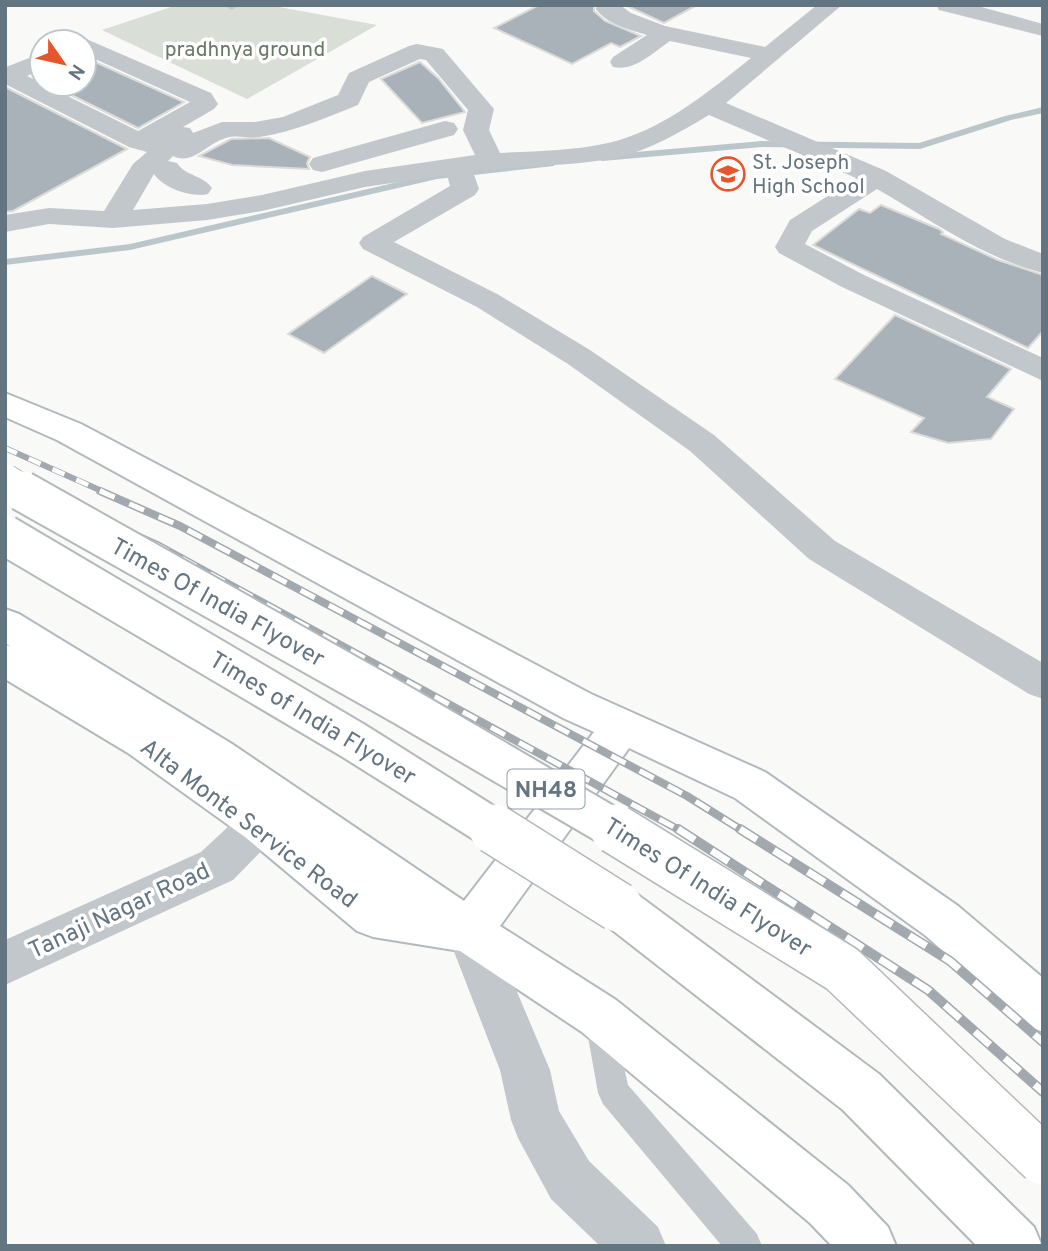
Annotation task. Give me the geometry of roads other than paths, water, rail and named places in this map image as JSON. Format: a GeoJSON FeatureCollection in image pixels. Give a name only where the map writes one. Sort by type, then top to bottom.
{"type":"FeatureCollection","features":[{"type":"Feature","properties":{"kind":"main road"},"geometry":{"type":"LineString","coordinates":[[5,404],[69,432],[577,706],[750,785],[942,921],[1043,1009]]}},
{"type":"Feature","properties":{"kind":"main road","name":"Times Of India Flyover"},"geometry":{"type":"LineString","coordinates":[[5,480],[46,506],[533,780],[842,970],[1043,1160]]}},
{"type":"Feature","properties":{"kind":"main road","name":"Times of India Flyover"},"geometry":{"type":"LineString","coordinates":[[5,535],[354,741],[618,907],[861,1092],[1015,1246]]}},
{"type":"Feature","properties":{"kind":"main road"},"geometry":{"type":"LineString","coordinates":[[5,624],[217,757],[469,931],[599,1016],[829,1204],[869,1246]]}},
{"type":"Feature","properties":{"kind":"main road","name":"Alta Monte Service Road"},"geometry":{"type":"LineString","coordinates":[[5,660],[143,741],[260,824],[373,916],[469,931]]}},
{"type":"Feature","properties":{"kind":"main road"},"geometry":{"type":"LineString","coordinates":[[469,931],[622,726]]}},
{"type":"Feature","properties":{"kind":"street"},"geometry":{"type":"LineString","coordinates":[[609,5],[607,9],[618,17],[668,32],[770,55]]}},
{"type":"Feature","properties":{"kind":"street"},"geometry":{"type":"LineString","coordinates":[[831,5],[708,105],[659,133],[614,150],[551,159],[492,162],[461,177],[373,243],[488,301],[579,357],[702,443],[822,550],[1043,682]]}},
{"type":"Feature","properties":{"kind":"street"},"geometry":{"type":"LineString","coordinates":[[947,5],[1039,30]]}},
{"type":"Feature","properties":{"kind":"street"},"geometry":{"type":"LineString","coordinates":[[622,62],[668,32]]}},
{"type":"Feature","properties":{"kind":"street"},"geometry":{"type":"LineString","coordinates":[[98,51],[202,98],[205,104],[138,141]]}},
{"type":"Feature","properties":{"kind":"street"},"geometry":{"type":"LineString","coordinates":[[113,220],[143,170],[222,130],[255,130],[321,113],[349,100],[358,78],[417,51],[433,54],[481,109],[474,121],[475,135],[492,162]]}},
{"type":"Feature","properties":{"kind":"street"},"geometry":{"type":"LineString","coordinates":[[28,66],[15,72],[13,78],[28,86]]}},
{"type":"Feature","properties":{"kind":"street"},"geometry":{"type":"LineString","coordinates":[[53,98],[172,157]]}},
{"type":"Feature","properties":{"kind":"street"},"geometry":{"type":"LineString","coordinates":[[230,98],[195,121],[172,157],[168,175],[202,200],[262,203],[365,179],[461,177]]}},
{"type":"Feature","properties":{"kind":"street"},"geometry":{"type":"LineString","coordinates":[[708,105],[876,177],[995,245],[1043,264]]}},
{"type":"Feature","properties":{"kind":"street"},"geometry":{"type":"LineString","coordinates":[[5,224],[49,216],[113,220],[202,200],[275,176],[445,129]]}},
{"type":"Feature","properties":{"kind":"street"},"geometry":{"type":"LineString","coordinates":[[345,158],[365,179]]}},
{"type":"Feature","properties":{"kind":"street"},"geometry":{"type":"LineString","coordinates":[[876,177],[800,226],[789,247],[853,281],[1043,371]]}},
{"type":"Feature","properties":{"kind":"street","name":"Tanaji Nagar Road"},"geometry":{"type":"LineString","coordinates":[[5,963],[217,866],[260,824]]}},
{"type":"Feature","properties":{"kind":"street"},"geometry":{"type":"LineString","coordinates":[[469,931],[525,1070],[536,1120],[570,1180],[639,1246]]}},
{"type":"Feature","properties":{"kind":"lane"},"geometry":{"type":"LineString","coordinates":[[599,1016],[614,1093],[745,1246]]}},
{"type":"Feature","properties":{"kind":"waterway"},"geometry":{"type":"LineString","coordinates":[[602,158],[762,144],[920,146],[1008,118],[1043,110]]}},
{"type":"Feature","properties":{"kind":"waterway"},"geometry":{"type":"LineString","coordinates":[[5,262],[130,247],[437,176],[551,164]]}},
{"type":"Feature","properties":{"kind":"railway"},"geometry":{"type":"LineString","coordinates":[[5,448],[104,492]]}},
{"type":"Feature","properties":{"kind":"railway"},"geometry":{"type":"LineString","coordinates":[[5,476],[41,492]]}},
{"type":"Feature","properties":{"kind":"railway"},"geometry":{"type":"LineString","coordinates":[[37,491],[159,546],[681,831]]}},
{"type":"Feature","properties":{"kind":"railway"},"geometry":{"type":"LineString","coordinates":[[100,491],[180,526],[687,796],[743,831]]}},
{"type":"Feature","properties":{"kind":"railway"},"geometry":{"type":"LineString","coordinates":[[678,829],[928,990],[1043,1092]]}},
{"type":"Feature","properties":{"kind":"railway"},"geometry":{"type":"LineString","coordinates":[[740,829],[950,961],[1043,1042]]}},
{"type":"Feature","properties":{"kind":"place","name":"St. Joseph High School"},"geometry":{"type":"Point","coordinates":[728,174]}},
{"type":"Feature","properties":{"kind":"park label","name":"pradhnya ground"},"geometry":{"type":"Point","coordinates":[245,49]}}]}
